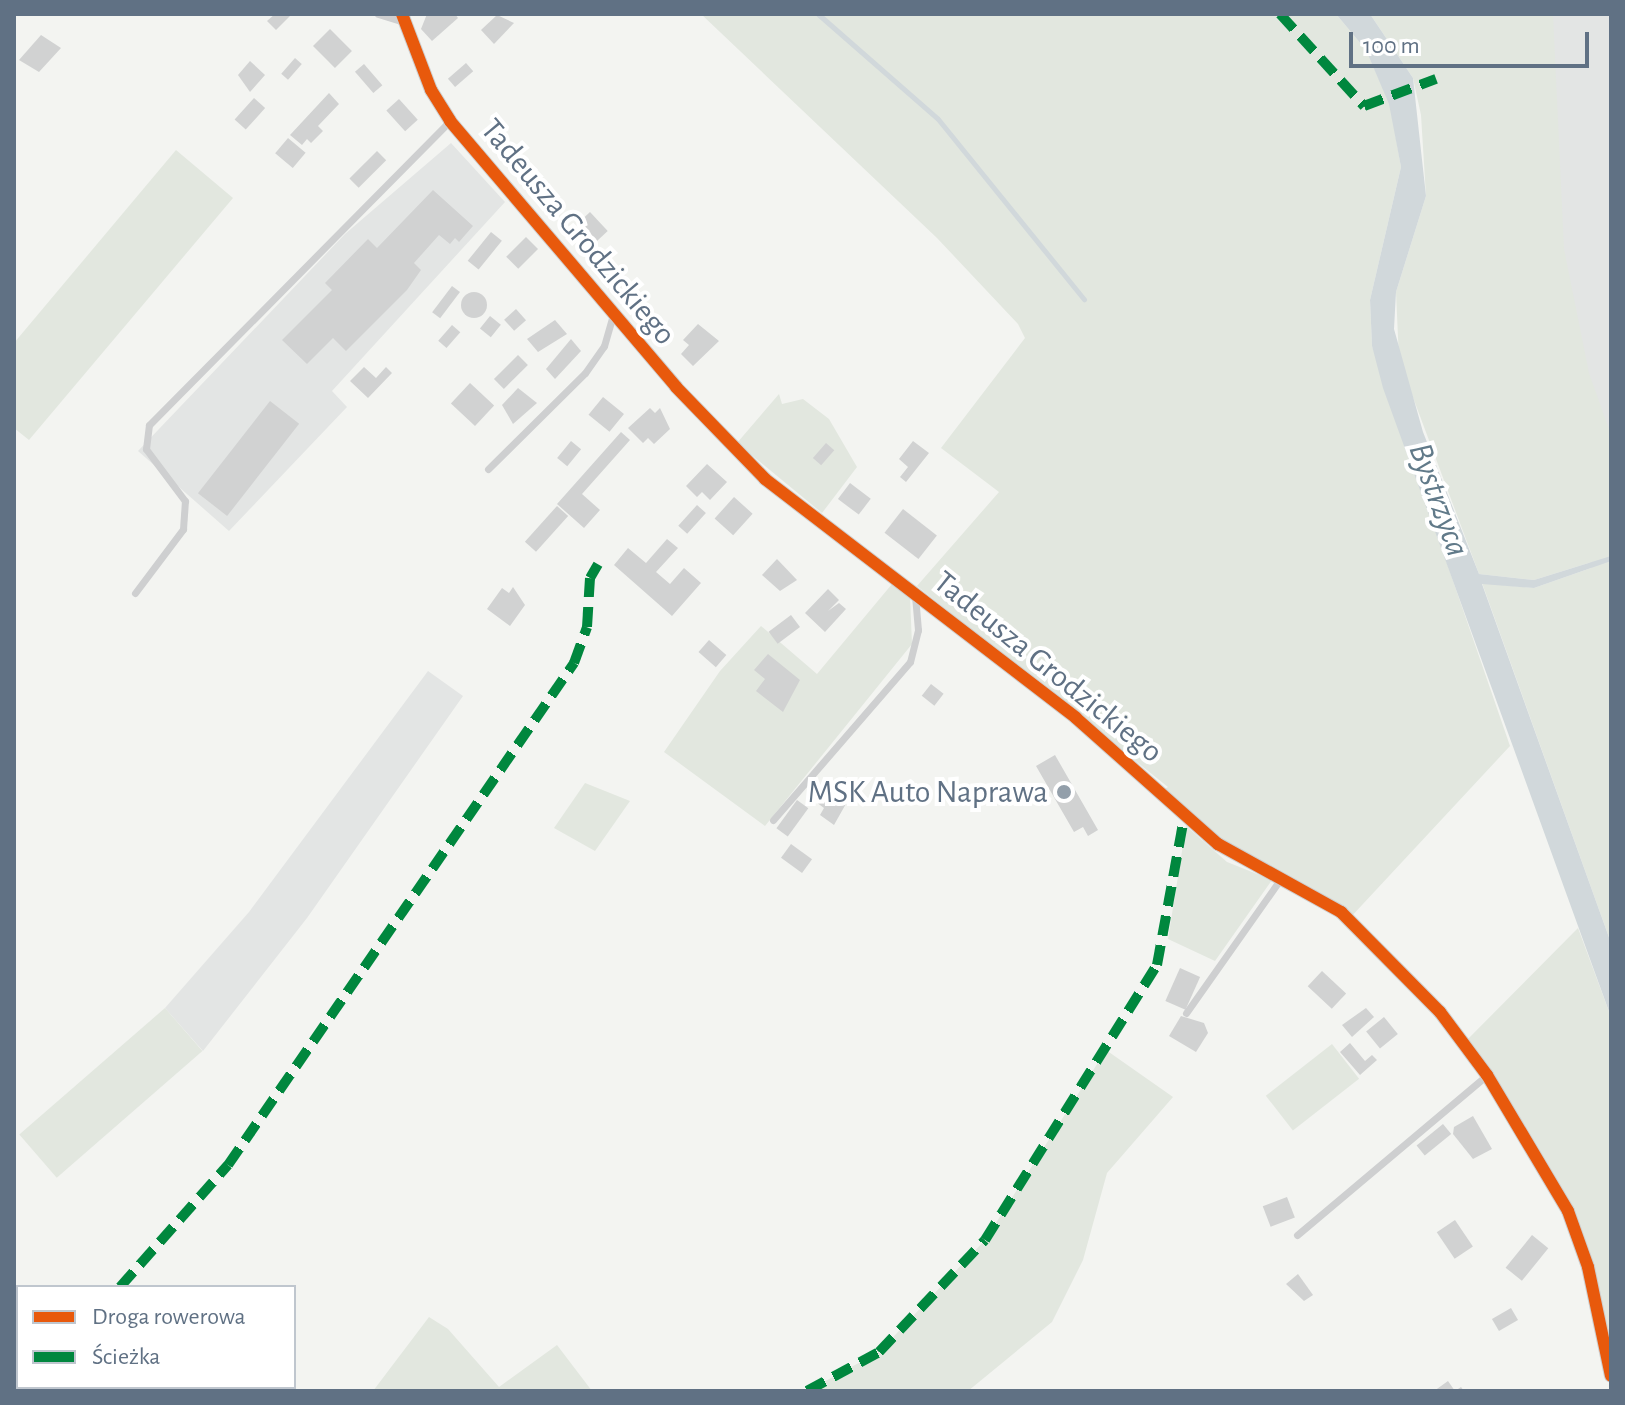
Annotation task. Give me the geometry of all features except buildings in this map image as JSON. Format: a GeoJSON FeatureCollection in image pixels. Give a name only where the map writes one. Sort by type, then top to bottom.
{"type":"FeatureCollection","features":[{"type":"Feature","properties":{"kind":"street","name":"Tadeusza Grodzickiego"},"geometry":{"type":"LineString","coordinates":[[403,18],[431,90],[450,121],[692,405],[765,479],[1104,740],[1206,835],[1349,919],[1440,1012],[1487,1075],[1574,1223],[1611,1376]]}},
{"type":"Feature","properties":{"kind":"lane"},"geometry":{"type":"LineString","coordinates":[[378,14],[403,18]]}},
{"type":"Feature","properties":{"kind":"lane"},"geometry":{"type":"LineString","coordinates":[[135,593],[183,529],[185,501],[146,449],[149,425],[450,121]]}},
{"type":"Feature","properties":{"kind":"lane"},"geometry":{"type":"LineString","coordinates":[[488,469],[585,373],[604,346],[614,312]]}},
{"type":"Feature","properties":{"kind":"lane"},"geometry":{"type":"LineString","coordinates":[[773,820],[910,662],[918,630],[915,593]]}},
{"type":"Feature","properties":{"kind":"lane"},"geometry":{"type":"LineString","coordinates":[[1186,1013],[1282,877]]}},
{"type":"Feature","properties":{"kind":"lane"},"geometry":{"type":"LineString","coordinates":[[1297,1235],[1487,1075]]}},
{"type":"Feature","properties":{"kind":"shaded area"},"geometry":{"type":"Polygon","coordinates":[[[701,14],[1336,14],[1366,50],[1390,104],[1401,167],[1370,300],[1372,346],[1510,746],[1349,919],[1259,868],[1161,791],[1168,787],[917,586],[999,492],[941,448],[1025,338],[1018,324],[937,238],[701,14]]]}},
{"type":"Feature","properties":{"kind":"shaded area"},"geometry":{"type":"Polygon","coordinates":[[[1370,14],[1553,14],[1564,249],[1589,373],[1611,435],[1611,556],[1534,580],[1479,574],[1399,360],[1396,292],[1426,196],[1421,115],[1413,78],[1370,14]]]}},
{"type":"Feature","properties":{"kind":"shaded area"},"geometry":{"type":"Polygon","coordinates":[[[1466,14],[1611,14],[1611,626],[1590,563],[1466,14]]]}},
{"type":"Feature","properties":{"kind":"shaded area"},"geometry":{"type":"Polygon","coordinates":[[[451,143],[505,202],[332,391],[347,407],[229,531],[138,451],[345,234],[451,143]]]}},
{"type":"Feature","properties":{"kind":"shaded area"},"geometry":{"type":"Polygon","coordinates":[[[176,150],[233,198],[29,440],[14,428],[14,343],[176,150]]]}},
{"type":"Feature","properties":{"kind":"shaded area"},"geometry":{"type":"Polygon","coordinates":[[[779,394],[782,404],[803,399],[829,419],[857,467],[822,513],[737,443],[779,394]]]}},
{"type":"Feature","properties":{"kind":"shaded area"},"geometry":{"type":"Polygon","coordinates":[[[1611,561],[1611,943],[1482,583],[1534,588],[1611,561]]]}},
{"type":"Feature","properties":{"kind":"shaded area"},"geometry":{"type":"Polygon","coordinates":[[[892,584],[910,597],[912,644],[765,826],[664,752],[720,671],[761,626],[817,674],[892,584]]]}},
{"type":"Feature","properties":{"kind":"shaded area"},"geometry":{"type":"Polygon","coordinates":[[[428,671],[463,696],[307,918],[203,1051],[165,1008],[249,912],[428,671]]]}},
{"type":"Feature","properties":{"kind":"shaded area"},"geometry":{"type":"Polygon","coordinates":[[[585,783],[630,801],[595,851],[554,828],[585,783]]]}},
{"type":"Feature","properties":{"kind":"shaded area"},"geometry":{"type":"Polygon","coordinates":[[[1186,826],[1227,862],[1272,880],[1215,961],[1168,939],[1186,826]]]}},
{"type":"Feature","properties":{"kind":"shaded area"},"geometry":{"type":"Polygon","coordinates":[[[1578,928],[1611,1017],[1611,1340],[1599,1347],[1580,1260],[1562,1206],[1464,1043],[1578,928]]]}},
{"type":"Feature","properties":{"kind":"shaded area"},"geometry":{"type":"Polygon","coordinates":[[[165,1008],[202,1051],[57,1178],[19,1135],[165,1008]]]}},
{"type":"Feature","properties":{"kind":"shaded area"},"geometry":{"type":"Polygon","coordinates":[[[1332,1044],[1359,1079],[1293,1130],[1266,1096],[1332,1044]]]}},
{"type":"Feature","properties":{"kind":"shaded area"},"geometry":{"type":"Polygon","coordinates":[[[1106,1050],[1173,1097],[1107,1173],[1083,1260],[1052,1322],[968,1391],[807,1391],[879,1352],[985,1240],[1106,1050]]]}},
{"type":"Feature","properties":{"kind":"shaded area"},"geometry":{"type":"Polygon","coordinates":[[[429,1317],[448,1329],[499,1387],[557,1345],[592,1391],[373,1391],[429,1317]]]}},
{"type":"Feature","properties":{"kind":"water","name":"Bystrzyca"},"geometry":{"type":"Polygon","coordinates":[[[1336,14],[1370,14],[1413,78],[1426,196],[1396,292],[1394,329],[1423,432],[1479,574],[1534,580],[1611,556],[1611,561],[1534,588],[1482,584],[1611,943],[1611,1017],[1383,388],[1372,346],[1370,300],[1401,167],[1389,104],[1366,50],[1336,14]]]}},
{"type":"Feature","properties":{"kind":"waterway"},"geometry":{"type":"LineString","coordinates":[[818,14],[938,119],[1084,299]]}},
{"type":"Feature","properties":{"kind":"marked path"},"geometry":{"type":"LineString","coordinates":[[1280,14],[1364,106],[1436,79]]}},
{"type":"Feature","properties":{"kind":"marked path"},"geometry":{"type":"LineString","coordinates":[[122,1285],[228,1165],[574,663],[587,627],[590,578],[598,564]]}},
{"type":"Feature","properties":{"kind":"marked path"},"geometry":{"type":"LineString","coordinates":[[807,1391],[879,1352],[985,1240],[1157,965],[1185,813]]}},
{"type":"Feature","properties":{"kind":"cycle path"},"geometry":{"type":"LineString","coordinates":[[402,14],[431,90],[450,121],[676,387],[765,479],[1076,718],[1218,844],[1341,912],[1440,1012],[1487,1075],[1568,1211],[1588,1267],[1611,1376]]}},
{"type":"Feature","properties":{"kind":"place","name":"MSK Auto Naprawa"},"geometry":{"type":"Point","coordinates":[1064,792]}}]}
